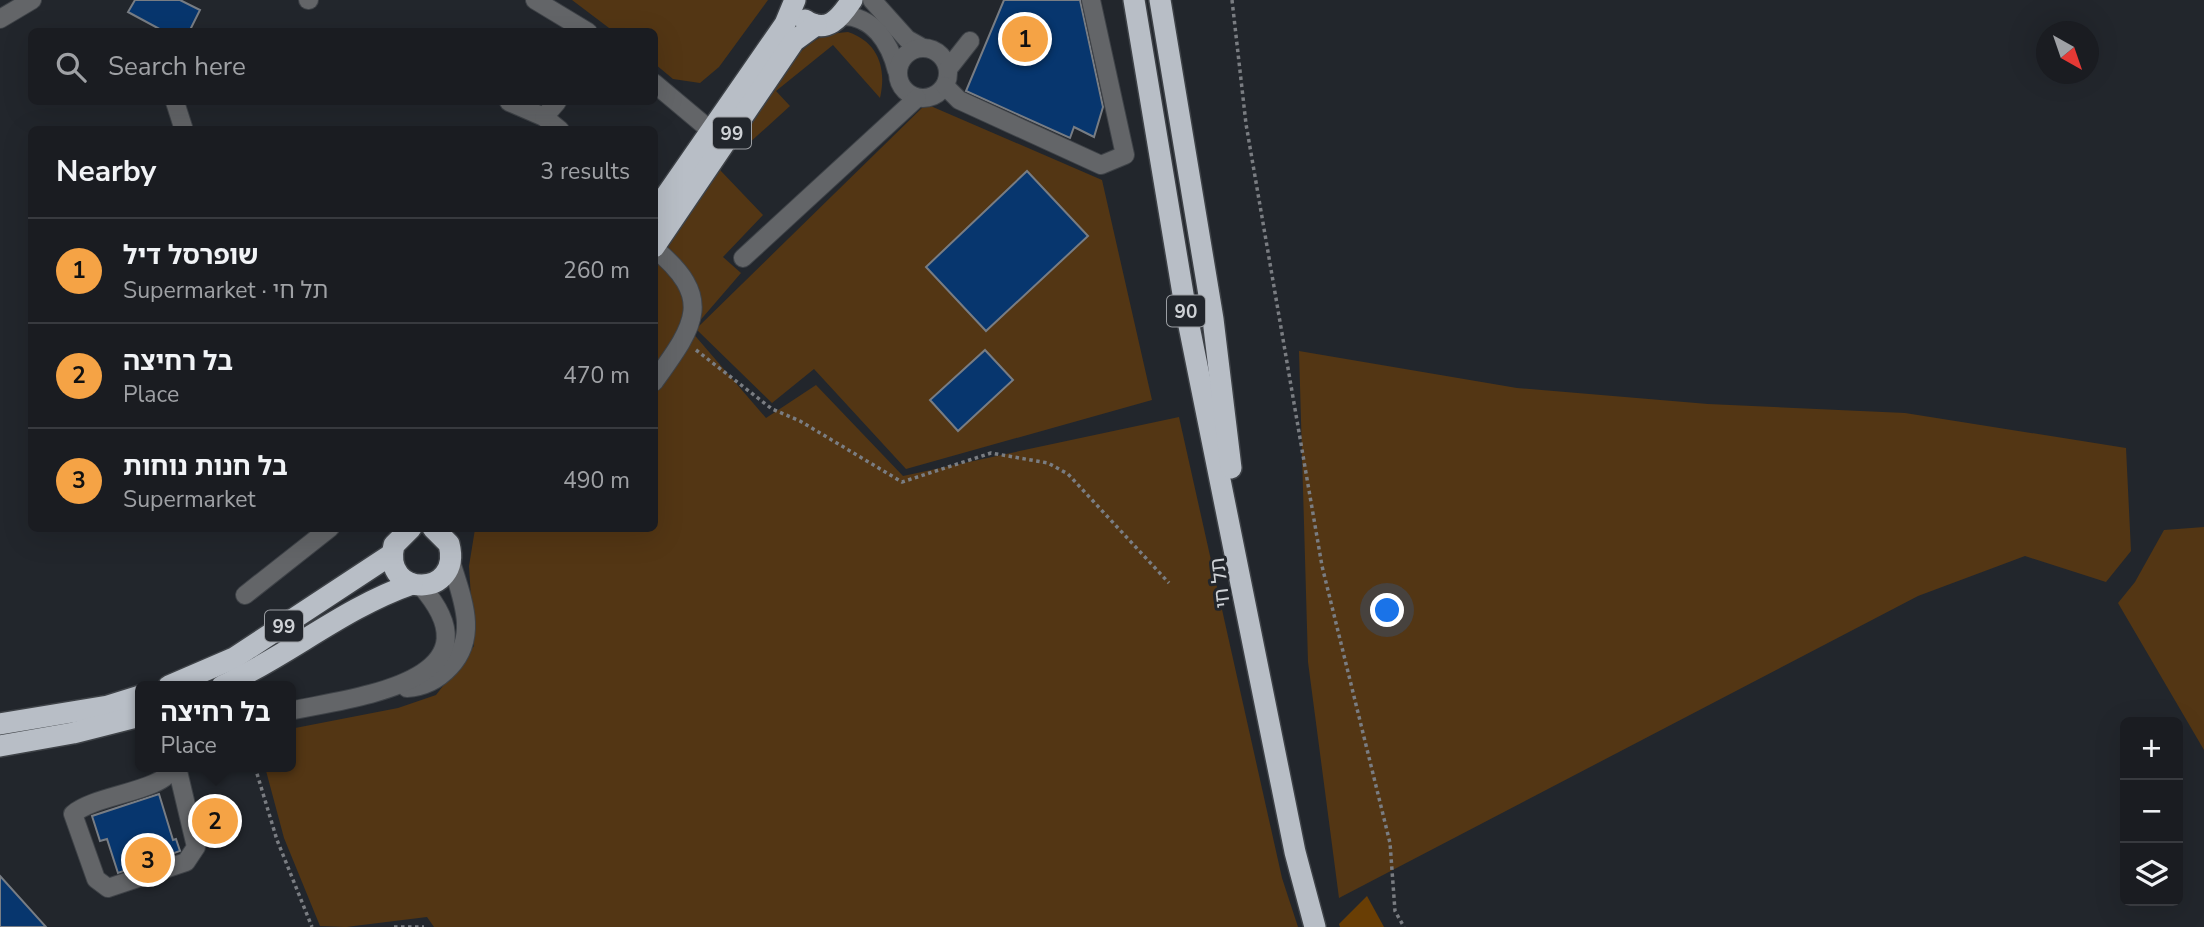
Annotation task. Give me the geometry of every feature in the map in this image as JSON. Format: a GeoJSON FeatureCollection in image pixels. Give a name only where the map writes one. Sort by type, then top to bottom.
{"type":"FeatureCollection","features":[{"type":"Feature","properties":{"kind":"highway","name":"99"},"geometry":{"type":"LineString","coordinates":[[796,0],[804,19],[816,25],[827,25],[847,8]]}},
{"type":"Feature","properties":{"kind":"highway","name":"99"},"geometry":{"type":"LineString","coordinates":[[658,207],[785,24],[796,0]]}},
{"type":"Feature","properties":{"kind":"highway","name":"תל חי"},"geometry":{"type":"LineString","coordinates":[[1134,0],[1185,306],[1249,620]]}},
{"type":"Feature","properties":{"kind":"highway","name":"תל חי"},"geometry":{"type":"LineString","coordinates":[[1160,0],[1213,319],[1249,620]]}},
{"type":"Feature","properties":{"kind":"highway","name":"99"},"geometry":{"type":"LineString","coordinates":[[658,241],[794,41],[816,25]]}},
{"type":"Feature","properties":{"kind":"highway","name":"99"},"geometry":{"type":"LineString","coordinates":[[181,681],[234,658],[392,554],[399,537],[406,532]]}},
{"type":"Feature","properties":{"kind":"highway"},"geometry":{"type":"LineString","coordinates":[[437,532],[452,545]]}},
{"type":"Feature","properties":{"kind":"highway","name":"99"},"geometry":{"type":"LineString","coordinates":[[233,681],[252,672],[351,610],[440,579],[452,545]]}},
{"type":"Feature","properties":{"kind":"highway"},"geometry":{"type":"LineString","coordinates":[[392,554],[396,572],[417,585]]}},
{"type":"Feature","properties":{"kind":"highway","name":"90"},"geometry":{"type":"LineString","coordinates":[[1249,620],[1295,852],[1315,927]]}},
{"type":"Feature","properties":{"kind":"highway"},"geometry":{"type":"LineString","coordinates":[[0,724],[108,705],[135,697]]}},
{"type":"Feature","properties":{"kind":"highway"},"geometry":{"type":"LineString","coordinates":[[0,746],[73,733],[135,717]]}},
{"type":"Feature","properties":{"kind":"street"},"geometry":{"type":"LineString","coordinates":[[0,19],[32,0]]}},
{"type":"Feature","properties":{"kind":"street"},"geometry":{"type":"LineString","coordinates":[[535,0],[581,28]]}},
{"type":"Feature","properties":{"kind":"street"},"geometry":{"type":"LineString","coordinates":[[872,0],[907,40],[939,54],[946,78],[959,100],[1101,165],[1125,155],[1091,0]]}},
{"type":"Feature","properties":{"kind":"street"},"geometry":{"type":"LineString","coordinates":[[847,8],[867,22],[892,48],[902,89],[917,98]]}},
{"type":"Feature","properties":{"kind":"street"},"geometry":{"type":"LineString","coordinates":[[743,258],[917,98],[934,96],[970,41]]}},
{"type":"Feature","properties":{"kind":"street"},"geometry":{"type":"LineString","coordinates":[[897,71],[905,55],[923,48]]}},
{"type":"Feature","properties":{"kind":"street"},"geometry":{"type":"LineString","coordinates":[[658,86],[710,130]]}},
{"type":"Feature","properties":{"kind":"street"},"geometry":{"type":"LineString","coordinates":[[176,105],[183,126]]}},
{"type":"Feature","properties":{"kind":"street"},"geometry":{"type":"LineString","coordinates":[[516,105],[544,117],[556,126]]}},
{"type":"Feature","properties":{"kind":"street"},"geometry":{"type":"LineString","coordinates":[[544,117],[554,105]]}},
{"type":"Feature","properties":{"kind":"street"},"geometry":{"type":"LineString","coordinates":[[658,251],[682,273],[689,285],[693,311],[684,341],[658,377]]}},
{"type":"Feature","properties":{"kind":"street"},"geometry":{"type":"LineString","coordinates":[[245,596],[325,532]]}},
{"type":"Feature","properties":{"kind":"street"},"geometry":{"type":"LineString","coordinates":[[382,690],[428,684],[457,660],[467,636],[467,620],[452,545]]}},
{"type":"Feature","properties":{"kind":"street"},"geometry":{"type":"LineString","coordinates":[[296,710],[382,690],[407,682],[429,669],[447,642],[443,614],[417,585]]}},
{"type":"Feature","properties":{"kind":"street"},"geometry":{"type":"LineString","coordinates":[[170,772],[162,781],[85,804],[73,814],[96,879],[108,888],[186,862],[196,848],[176,772]]}},
{"type":"Feature","properties":{"kind":"path"},"geometry":{"type":"LineString","coordinates":[[1232,0],[1246,124],[1320,553],[1390,843],[1395,911],[1404,927]]}},
{"type":"Feature","properties":{"kind":"path"},"geometry":{"type":"LineString","coordinates":[[684,341],[772,409],[800,422],[902,482],[991,453],[1048,463],[1068,474],[1169,583]]}},
{"type":"Feature","properties":{"kind":"path"},"geometry":{"type":"LineString","coordinates":[[257,772],[277,840],[312,927]]}},
{"type":"Feature","properties":{"kind":"path"},"geometry":{"type":"LineString","coordinates":[[394,927],[424,927]]}},
{"type":"Feature","properties":{"kind":"shaded area"},"geometry":{"type":"Polygon","coordinates":[[[572,0],[768,0],[719,67],[700,83],[673,79],[658,66],[658,28],[609,28],[572,0]]]}},
{"type":"Feature","properties":{"kind":"shaded area"},"geometry":{"type":"Polygon","coordinates":[[[848,32],[867,42],[878,57],[882,76],[880,98],[833,45],[776,91],[790,106],[747,145],[736,133],[764,93],[789,64],[814,41],[826,35],[848,32]]]}},
{"type":"Feature","properties":{"kind":"shaded area"},"geometry":{"type":"Polygon","coordinates":[[[926,104],[1102,180],[1152,400],[906,469],[814,369],[772,403],[696,329],[926,104]]]}},
{"type":"Feature","properties":{"kind":"shaded area"},"geometry":{"type":"Polygon","coordinates":[[[720,170],[763,215],[723,257],[741,273],[691,331],[766,418],[816,385],[903,476],[1179,417],[1282,878],[1298,927],[434,927],[427,917],[346,927],[320,926],[284,838],[266,772],[296,772],[296,728],[398,708],[436,695],[474,646],[469,566],[475,532],[658,532],[658,259],[720,170]]]}},
{"type":"Feature","properties":{"kind":"shaded area"},"geometry":{"type":"Polygon","coordinates":[[[1299,351],[1517,388],[1708,404],[1905,413],[2126,448],[2131,551],[2106,582],[2025,556],[1918,596],[1339,898],[1308,662],[1299,351]]]}},
{"type":"Feature","properties":{"kind":"shaded area"},"geometry":{"type":"Polygon","coordinates":[[[2204,527],[2204,750],[2118,603],[2135,582],[2164,530],[2204,527]]]}},
{"type":"Feature","properties":{"kind":"shaded area"},"geometry":{"type":"Polygon","coordinates":[[[1367,896],[1384,927],[1340,927],[1339,924],[1367,896]]]}},
{"type":"Feature","properties":{"kind":"building"},"geometry":{"type":"Polygon","coordinates":[[[135,0],[180,0],[200,10],[191,28],[158,28],[128,12],[135,0]]]}},
{"type":"Feature","properties":{"kind":"building"},"geometry":{"type":"Polygon","coordinates":[[[1004,0],[1080,0],[1103,107],[1094,137],[1074,127],[1070,138],[966,91],[1004,0]]]}},
{"type":"Feature","properties":{"kind":"building"},"geometry":{"type":"Polygon","coordinates":[[[1027,171],[1088,236],[986,331],[926,267],[1027,171]]]}},
{"type":"Feature","properties":{"kind":"building"},"geometry":{"type":"Polygon","coordinates":[[[985,350],[1013,380],[958,431],[930,400],[985,350]]]}},
{"type":"Feature","properties":{"kind":"building"},"geometry":{"type":"Polygon","coordinates":[[[159,794],[173,840],[176,839],[180,851],[118,873],[107,839],[100,841],[92,816],[159,794]]]}},
{"type":"Feature","properties":{"kind":"building"},"geometry":{"type":"Polygon","coordinates":[[[218,803],[226,835],[213,839],[204,807],[218,803]]]}},
{"type":"Feature","properties":{"kind":"building"},"geometry":{"type":"Polygon","coordinates":[[[0,876],[46,927],[0,927],[0,876]]]}},
{"type":"Feature","properties":{"kind":"place","name":"שופרסל דיל"},"geometry":{"type":"Point","coordinates":[1025,39]}},
{"type":"Feature","properties":{"kind":"place","name":"בל רחיצה"},"geometry":{"type":"Point","coordinates":[215,821]}},
{"type":"Feature","properties":{"kind":"place","name":"בל חנות נוחות"},"geometry":{"type":"Point","coordinates":[148,860]}}]}
